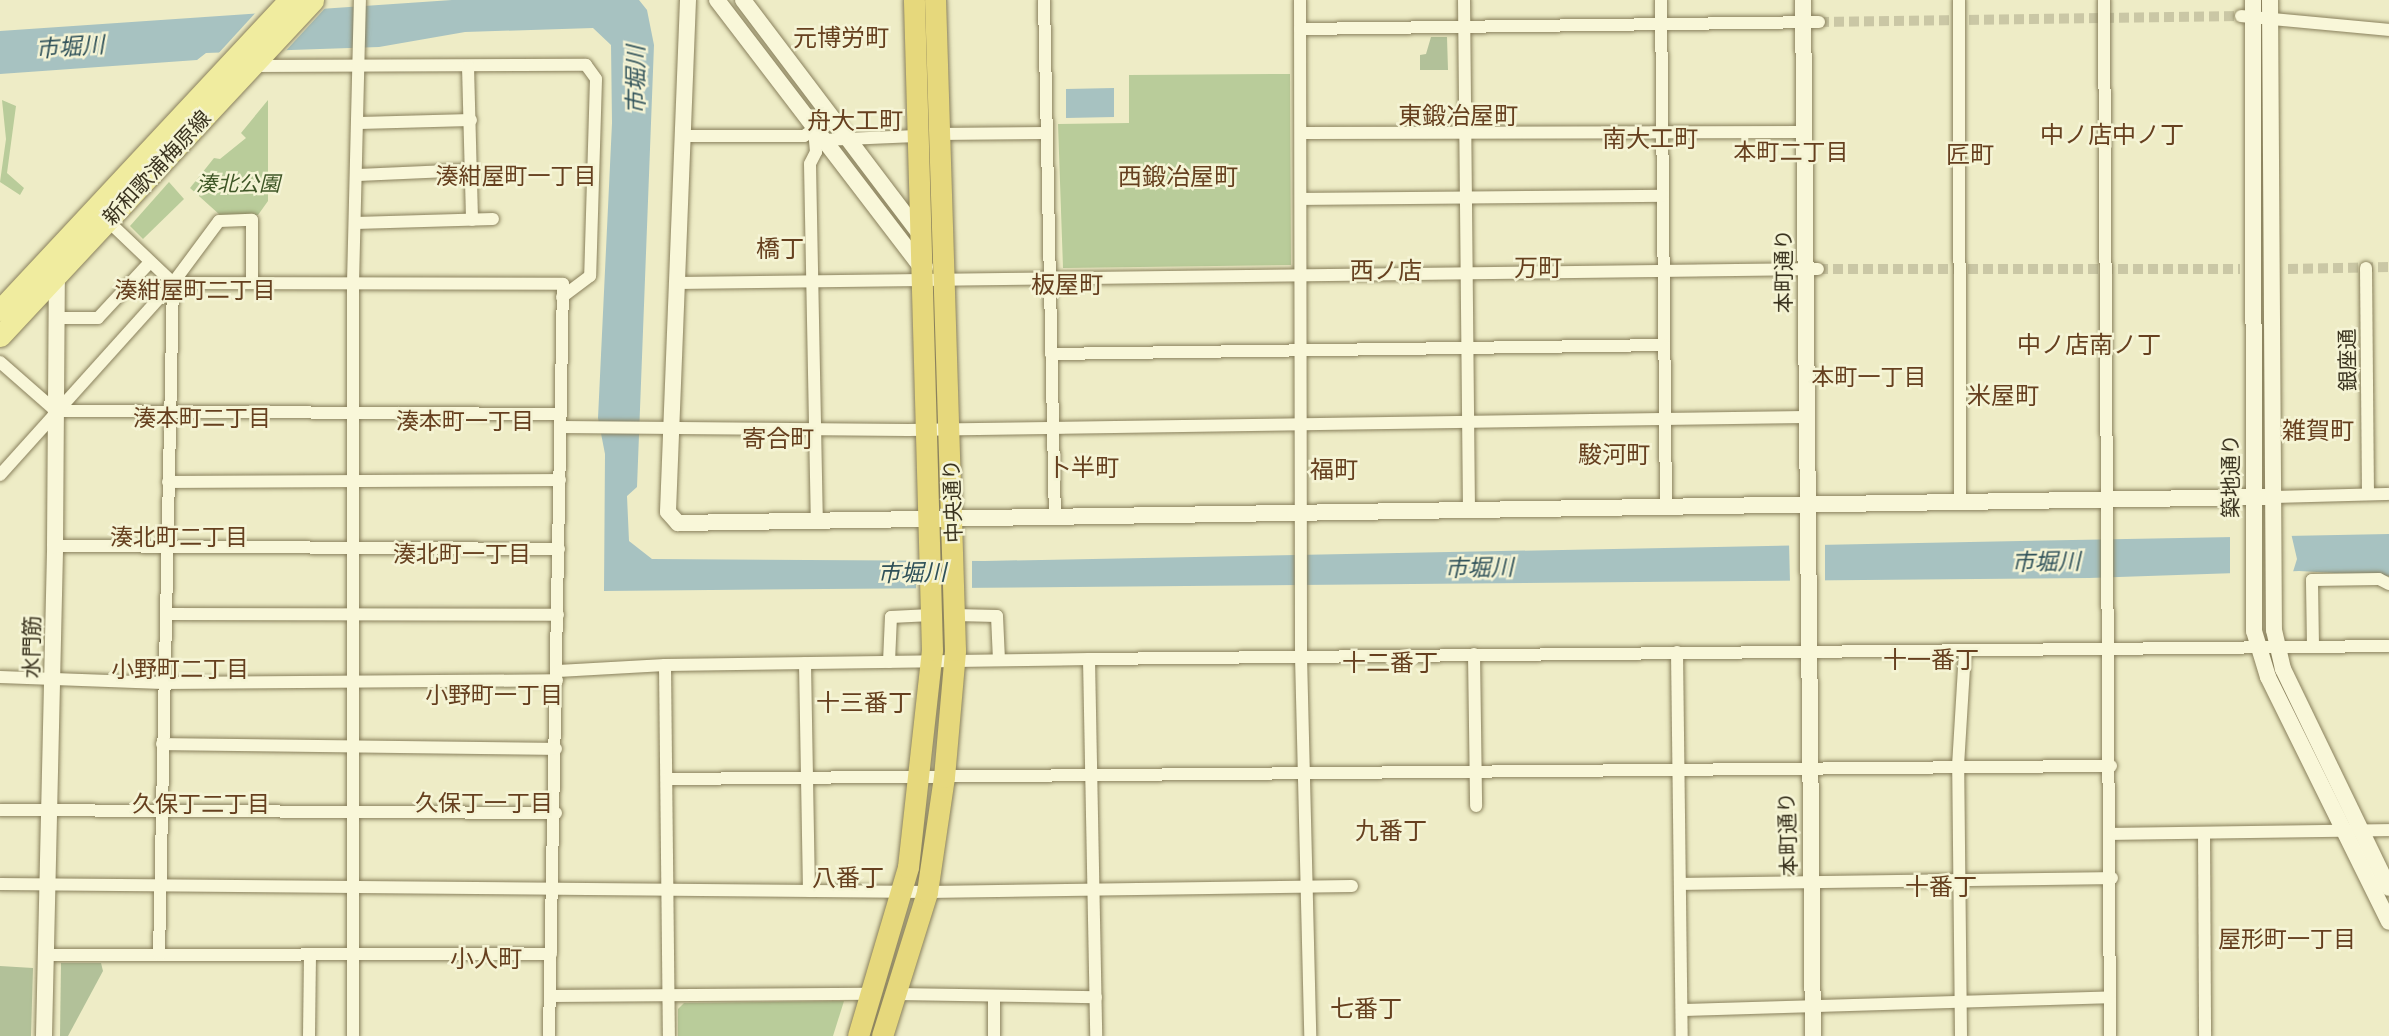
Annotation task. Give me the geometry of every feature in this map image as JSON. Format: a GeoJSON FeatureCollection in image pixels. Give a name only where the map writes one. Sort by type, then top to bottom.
{"type":"FeatureCollection","features":[{"type":"Feature","properties":{"kind":"highway","name":"中央通り"},"geometry":{"type":"LineString","coordinates":[[858,1036],[903,891],[930,662],[927,430],[931,274],[926,135],[914,0]]}},
{"type":"Feature","properties":{"kind":"highway","name":"中央通り"},"geometry":{"type":"LineString","coordinates":[[882,1036],[928,892],[944,777],[954,662],[951,430],[931,274],[919,232],[934,0]]}},
{"type":"Feature","properties":{"kind":"main road","name":"新和歌浦梅原線"},"geometry":{"type":"LineString","coordinates":[[0,310],[108,221],[247,63],[287,1]]}},
{"type":"Feature","properties":{"kind":"main road","name":"新和歌浦梅原線"},"geometry":{"type":"LineString","coordinates":[[0,336],[50,271],[247,63],[311,2]]}},
{"type":"Feature","properties":{"kind":"street"},"geometry":{"type":"LineString","coordinates":[[353,1036],[353,283],[358,175],[359,0]]}},
{"type":"Feature","properties":{"kind":"street"},"geometry":{"type":"LineString","coordinates":[[688,0],[677,283],[663,430],[671,519],[678,523],[817,522],[930,531],[1055,519],[1469,509],[2105,499],[2272,505],[2389,494]]}},
{"type":"Feature","properties":{"kind":"street"},"geometry":{"type":"LineString","coordinates":[[716,0],[818,135],[931,274]]}},
{"type":"Feature","properties":{"kind":"street"},"geometry":{"type":"LineString","coordinates":[[1044,0],[1055,519]]}},
{"type":"Feature","properties":{"kind":"street"},"geometry":{"type":"LineString","coordinates":[[1300,0],[1303,351],[1301,656],[1310,1036]]}},
{"type":"Feature","properties":{"kind":"street"},"geometry":{"type":"LineString","coordinates":[[1464,0],[1469,509]]}},
{"type":"Feature","properties":{"kind":"street"},"geometry":{"type":"LineString","coordinates":[[1661,0],[1666,508]]}},
{"type":"Feature","properties":{"kind":"street","name":"本町通り"},"geometry":{"type":"LineString","coordinates":[[1803,0],[1811,23],[1804,132],[1811,271],[1805,417],[1805,505],[1813,1036]]}},
{"type":"Feature","properties":{"kind":"street"},"geometry":{"type":"LineString","coordinates":[[1959,0],[1960,503]]}},
{"type":"Feature","properties":{"kind":"street"},"geometry":{"type":"LineString","coordinates":[[2104,0],[2105,499],[2112,834],[2110,1036]]}},
{"type":"Feature","properties":{"kind":"street","name":"築地通り"},"geometry":{"type":"LineString","coordinates":[[2270,0],[2272,505],[2277,648],[2389,922]]}},
{"type":"Feature","properties":{"kind":"street"},"geometry":{"type":"LineString","coordinates":[[748,2],[919,232]]}},
{"type":"Feature","properties":{"kind":"street"},"geometry":{"type":"LineString","coordinates":[[2249,11],[2270,18],[2389,30]]}},
{"type":"Feature","properties":{"kind":"street","name":"築地通り"},"geometry":{"type":"LineString","coordinates":[[2249,11],[2252,585],[2258,648],[2353,831],[2389,888]]}},
{"type":"Feature","properties":{"kind":"street"},"geometry":{"type":"LineString","coordinates":[[1300,29],[1811,23]]}},
{"type":"Feature","properties":{"kind":"street"},"geometry":{"type":"LineString","coordinates":[[247,63],[586,65],[596,79],[590,276],[562,297]]}},
{"type":"Feature","properties":{"kind":"street"},"geometry":{"type":"LineString","coordinates":[[468,66],[472,220]]}},
{"type":"Feature","properties":{"kind":"street"},"geometry":{"type":"LineString","coordinates":[[359,123],[471,120]]}},
{"type":"Feature","properties":{"kind":"street"},"geometry":{"type":"LineString","coordinates":[[684,136],[1046,132]]}},
{"type":"Feature","properties":{"kind":"street"},"geometry":{"type":"LineString","coordinates":[[1301,133],[1804,132]]}},
{"type":"Feature","properties":{"kind":"street"},"geometry":{"type":"LineString","coordinates":[[817,522],[810,164],[816,152],[818,135]]}},
{"type":"Feature","properties":{"kind":"street"},"geometry":{"type":"LineString","coordinates":[[358,175],[471,170]]}},
{"type":"Feature","properties":{"kind":"street"},"geometry":{"type":"LineString","coordinates":[[1301,200],[1663,196]]}},
{"type":"Feature","properties":{"kind":"street"},"geometry":{"type":"LineString","coordinates":[[355,223],[493,219]]}},
{"type":"Feature","properties":{"kind":"street"},"geometry":{"type":"LineString","coordinates":[[0,475],[173,283],[219,220],[252,220],[252,283]]}},
{"type":"Feature","properties":{"kind":"street"},"geometry":{"type":"LineString","coordinates":[[108,221],[173,283],[563,284],[556,813],[549,1036]]}},
{"type":"Feature","properties":{"kind":"street"},"geometry":{"type":"LineString","coordinates":[[57,318],[98,318],[150,262]]}},
{"type":"Feature","properties":{"kind":"street","name":"銀座通"},"geometry":{"type":"LineString","coordinates":[[2366,268],[2368,494]]}},
{"type":"Feature","properties":{"kind":"street","name":"水門筋"},"geometry":{"type":"LineString","coordinates":[[44,1036],[53,679],[57,318],[50,271]]}},
{"type":"Feature","properties":{"kind":"street"},"geometry":{"type":"LineString","coordinates":[[677,283],[812,284],[931,274],[1050,281],[1811,271]]}},
{"type":"Feature","properties":{"kind":"street"},"geometry":{"type":"LineString","coordinates":[[159,955],[173,283]]}},
{"type":"Feature","properties":{"kind":"street"},"geometry":{"type":"LineString","coordinates":[[1052,354],[1664,345]]}},
{"type":"Feature","properties":{"kind":"street"},"geometry":{"type":"LineString","coordinates":[[0,362],[56,411],[354,413],[561,420],[589,428],[951,430],[1805,417]]}},
{"type":"Feature","properties":{"kind":"street"},"geometry":{"type":"LineString","coordinates":[[168,482],[560,481]]}},
{"type":"Feature","properties":{"kind":"street"},"geometry":{"type":"LineString","coordinates":[[55,546],[559,549]]}},
{"type":"Feature","properties":{"kind":"street"},"geometry":{"type":"LineString","coordinates":[[2313,646],[2312,580],[2379,579],[2389,584]]}},
{"type":"Feature","properties":{"kind":"street"},"geometry":{"type":"LineString","coordinates":[[889,663],[891,617],[931,608]]}},
{"type":"Feature","properties":{"kind":"street"},"geometry":{"type":"LineString","coordinates":[[955,608],[997,616],[999,660]]}},
{"type":"Feature","properties":{"kind":"street"},"geometry":{"type":"LineString","coordinates":[[166,614],[558,615]]}},
{"type":"Feature","properties":{"kind":"street"},"geometry":{"type":"LineString","coordinates":[[0,677],[163,683],[354,681],[558,676],[665,665],[1676,652],[1965,653],[2389,646]]}},
{"type":"Feature","properties":{"kind":"street"},"geometry":{"type":"LineString","coordinates":[[1676,652],[1682,884],[1682,1036]]}},
{"type":"Feature","properties":{"kind":"street"},"geometry":{"type":"LineString","coordinates":[[1961,1036],[1958,766],[1965,653]]}},
{"type":"Feature","properties":{"kind":"street"},"geometry":{"type":"LineString","coordinates":[[1474,654],[1476,806]]}},
{"type":"Feature","properties":{"kind":"street"},"geometry":{"type":"LineString","coordinates":[[1089,659],[1097,1036]]}},
{"type":"Feature","properties":{"kind":"street"},"geometry":{"type":"LineString","coordinates":[[805,663],[809,891]]}},
{"type":"Feature","properties":{"kind":"street"},"geometry":{"type":"LineString","coordinates":[[665,665],[669,1036]]}},
{"type":"Feature","properties":{"kind":"street"},"geometry":{"type":"LineString","coordinates":[[162,744],[556,749]]}},
{"type":"Feature","properties":{"kind":"street"},"geometry":{"type":"LineString","coordinates":[[667,779],[1808,766],[2111,766]]}},
{"type":"Feature","properties":{"kind":"street"},"geometry":{"type":"LineString","coordinates":[[0,810],[556,813]]}},
{"type":"Feature","properties":{"kind":"street"},"geometry":{"type":"LineString","coordinates":[[2112,834],[2389,830]]}},
{"type":"Feature","properties":{"kind":"street"},"geometry":{"type":"LineString","coordinates":[[2204,833],[2205,1036]]}},
{"type":"Feature","properties":{"kind":"street"},"geometry":{"type":"LineString","coordinates":[[1682,884],[2112,878]]}},
{"type":"Feature","properties":{"kind":"street"},"geometry":{"type":"LineString","coordinates":[[0,884],[928,892],[1352,886]]}},
{"type":"Feature","properties":{"kind":"street"},"geometry":{"type":"LineString","coordinates":[[47,955],[551,954]]}},
{"type":"Feature","properties":{"kind":"street"},"geometry":{"type":"LineString","coordinates":[[309,1036],[310,955]]}},
{"type":"Feature","properties":{"kind":"street"},"geometry":{"type":"LineString","coordinates":[[551,996],[871,994]]}},
{"type":"Feature","properties":{"kind":"street"},"geometry":{"type":"LineString","coordinates":[[896,994],[1096,997]]}},
{"type":"Feature","properties":{"kind":"street"},"geometry":{"type":"LineString","coordinates":[[994,996],[994,1036]]}},
{"type":"Feature","properties":{"kind":"street"},"geometry":{"type":"LineString","coordinates":[[1682,1010],[2109,997]]}},
{"type":"Feature","properties":{"kind":"green space"},"geometry":{"type":"Polygon","coordinates":[[[1431,37],[1447,37],[1448,70],[1420,70],[1420,55],[1426,54],[1431,37]]]}},
{"type":"Feature","properties":{"kind":"green space"},"geometry":{"type":"Polygon","coordinates":[[[1290,74],[1291,265],[1063,268],[1058,124],[1129,123],[1129,75],[1290,74]]]}},
{"type":"Feature","properties":{"kind":"green space"},"geometry":{"type":"Polygon","coordinates":[[[2,100],[16,106],[7,173],[24,188],[20,195],[0,182],[6,139],[2,100]]]}},
{"type":"Feature","properties":{"kind":"green space","name":"湊北公園"},"geometry":{"type":"Polygon","coordinates":[[[268,100],[268,201],[258,215],[220,215],[190,188],[214,158],[220,159],[246,138],[241,133],[268,100]]]}},
{"type":"Feature","properties":{"kind":"green space"},"geometry":{"type":"Polygon","coordinates":[[[169,182],[184,199],[143,239],[130,226],[169,182]]]}},
{"type":"Feature","properties":{"kind":"green space"},"geometry":{"type":"Polygon","coordinates":[[[61,963],[101,963],[103,971],[68,1036],[60,1036],[61,963]]]}},
{"type":"Feature","properties":{"kind":"green space"},"geometry":{"type":"Polygon","coordinates":[[[0,966],[33,968],[31,1036],[0,1036],[0,966]]]}},
{"type":"Feature","properties":{"kind":"green space"},"geometry":{"type":"Polygon","coordinates":[[[844,1001],[833,1036],[678,1036],[678,1009],[684,1003],[844,1001]]]}},
{"type":"Feature","properties":{"kind":"water","name":"市堀川"},"geometry":{"type":"Polygon","coordinates":[[[452,0],[639,0],[647,10],[654,45],[637,487],[627,496],[629,541],[652,559],[985,561],[2389,534],[2389,576],[2299,571],[2089,578],[604,591],[605,454],[598,418],[612,123],[611,45],[593,28],[465,32],[379,47],[206,53],[197,60],[0,74],[0,31],[452,0]]]}},
{"type":"Feature","properties":{"kind":"water"},"geometry":{"type":"Polygon","coordinates":[[[1114,88],[1114,117],[1066,118],[1066,89],[1114,88]]]}},
{"type":"Feature","properties":{"kind":"pier"},"geometry":{"type":"Polygon","coordinates":[[[328,5],[281,56],[216,56],[258,10],[328,5]]]}},
{"type":"Feature","properties":{"kind":"pier"},"geometry":{"type":"Polygon","coordinates":[[[2291,533],[2297,559],[2292,575],[2230,577],[2230,534],[2291,533]]]}},
{"type":"Feature","properties":{"kind":"pier"},"geometry":{"type":"Polygon","coordinates":[[[1789,542],[1825,542],[1825,582],[1790,582],[1789,542]]]}},
{"type":"Feature","properties":{"kind":"pier"},"geometry":{"type":"Polygon","coordinates":[[[916,557],[972,557],[972,593],[916,594],[916,557]]]}},
{"type":"Feature","properties":{"kind":"tunnel"},"geometry":{"type":"LineString","coordinates":[[1819,22],[2241,16]]}},
{"type":"Feature","properties":{"kind":"tunnel"},"geometry":{"type":"LineString","coordinates":[[2288,269],[2389,267]]}},
{"type":"Feature","properties":{"kind":"tunnel"},"geometry":{"type":"LineString","coordinates":[[1818,269],[2240,269]]}},
{"type":"Feature","properties":{"kind":"district","name":"元博労町"},"geometry":{"type":"Point","coordinates":[841,39]}},
{"type":"Feature","properties":{"kind":"district","name":"東鍛冶屋町"},"geometry":{"type":"Point","coordinates":[1458,117]}},
{"type":"Feature","properties":{"kind":"district","name":"舟大工町"},"geometry":{"type":"Point","coordinates":[855,122]}},
{"type":"Feature","properties":{"kind":"district","name":"中ノ店中ノ丁"},"geometry":{"type":"Point","coordinates":[2112,136]}},
{"type":"Feature","properties":{"kind":"district","name":"南大工町"},"geometry":{"type":"Point","coordinates":[1650,140]}},
{"type":"Feature","properties":{"kind":"district","name":"本町二丁目"},"geometry":{"type":"Point","coordinates":[1791,153]}},
{"type":"Feature","properties":{"kind":"district","name":"匠町"},"geometry":{"type":"Point","coordinates":[1970,156]}},
{"type":"Feature","properties":{"kind":"district","name":"湊紺屋町一丁目"},"geometry":{"type":"Point","coordinates":[516,177]}},
{"type":"Feature","properties":{"kind":"district","name":"西鍛冶屋町"},"geometry":{"type":"Point","coordinates":[1178,178]}},
{"type":"Feature","properties":{"kind":"district","name":"橋丁"},"geometry":{"type":"Point","coordinates":[780,250]}},
{"type":"Feature","properties":{"kind":"district","name":"万町"},"geometry":{"type":"Point","coordinates":[1538,269]}},
{"type":"Feature","properties":{"kind":"district","name":"西ノ店"},"geometry":{"type":"Point","coordinates":[1386,272]}},
{"type":"Feature","properties":{"kind":"district","name":"板屋町"},"geometry":{"type":"Point","coordinates":[1067,286]}},
{"type":"Feature","properties":{"kind":"district","name":"湊紺屋町二丁目"},"geometry":{"type":"Point","coordinates":[195,291]}},
{"type":"Feature","properties":{"kind":"district","name":"中ノ店南ノ丁"},"geometry":{"type":"Point","coordinates":[2089,346]}},
{"type":"Feature","properties":{"kind":"district","name":"本町一丁目"},"geometry":{"type":"Point","coordinates":[1869,378]}},
{"type":"Feature","properties":{"kind":"district","name":"米屋町"},"geometry":{"type":"Point","coordinates":[2003,397]}},
{"type":"Feature","properties":{"kind":"district","name":"湊本町二丁目"},"geometry":{"type":"Point","coordinates":[202,419]}},
{"type":"Feature","properties":{"kind":"district","name":"湊本町一丁目"},"geometry":{"type":"Point","coordinates":[465,422]}},
{"type":"Feature","properties":{"kind":"district","name":"雑賀町"},"geometry":{"type":"Point","coordinates":[2318,432]}},
{"type":"Feature","properties":{"kind":"district","name":"寄合町"},"geometry":{"type":"Point","coordinates":[778,440]}},
{"type":"Feature","properties":{"kind":"district","name":"駿河町"},"geometry":{"type":"Point","coordinates":[1614,456]}},
{"type":"Feature","properties":{"kind":"district","name":"卜半町"},"geometry":{"type":"Point","coordinates":[1083,469]}},
{"type":"Feature","properties":{"kind":"district","name":"福町"},"geometry":{"type":"Point","coordinates":[1334,471]}},
{"type":"Feature","properties":{"kind":"district","name":"湊北町二丁目"},"geometry":{"type":"Point","coordinates":[179,538]}},
{"type":"Feature","properties":{"kind":"district","name":"湊北町一丁目"},"geometry":{"type":"Point","coordinates":[462,555]}},
{"type":"Feature","properties":{"kind":"district","name":"十一番丁"},"geometry":{"type":"Point","coordinates":[1931,661]}},
{"type":"Feature","properties":{"kind":"district","name":"十二番丁"},"geometry":{"type":"Point","coordinates":[1390,664]}},
{"type":"Feature","properties":{"kind":"district","name":"小野町二丁目"},"geometry":{"type":"Point","coordinates":[180,670]}},
{"type":"Feature","properties":{"kind":"district","name":"小野町一丁目"},"geometry":{"type":"Point","coordinates":[494,696]}},
{"type":"Feature","properties":{"kind":"district","name":"十三番丁"},"geometry":{"type":"Point","coordinates":[864,704]}},
{"type":"Feature","properties":{"kind":"district","name":"久保丁一丁目"},"geometry":{"type":"Point","coordinates":[484,804]}},
{"type":"Feature","properties":{"kind":"district","name":"久保丁二丁目"},"geometry":{"type":"Point","coordinates":[201,805]}},
{"type":"Feature","properties":{"kind":"district","name":"九番丁"},"geometry":{"type":"Point","coordinates":[1391,832]}},
{"type":"Feature","properties":{"kind":"district","name":"八番丁"},"geometry":{"type":"Point","coordinates":[848,879]}},
{"type":"Feature","properties":{"kind":"district","name":"十番丁"},"geometry":{"type":"Point","coordinates":[1941,888]}},
{"type":"Feature","properties":{"kind":"district","name":"屋形町一丁目"},"geometry":{"type":"Point","coordinates":[2287,940]}},
{"type":"Feature","properties":{"kind":"district","name":"小人町"},"geometry":{"type":"Point","coordinates":[486,960]}},
{"type":"Feature","properties":{"kind":"district","name":"七番丁"},"geometry":{"type":"Point","coordinates":[1366,1010]}}]}
